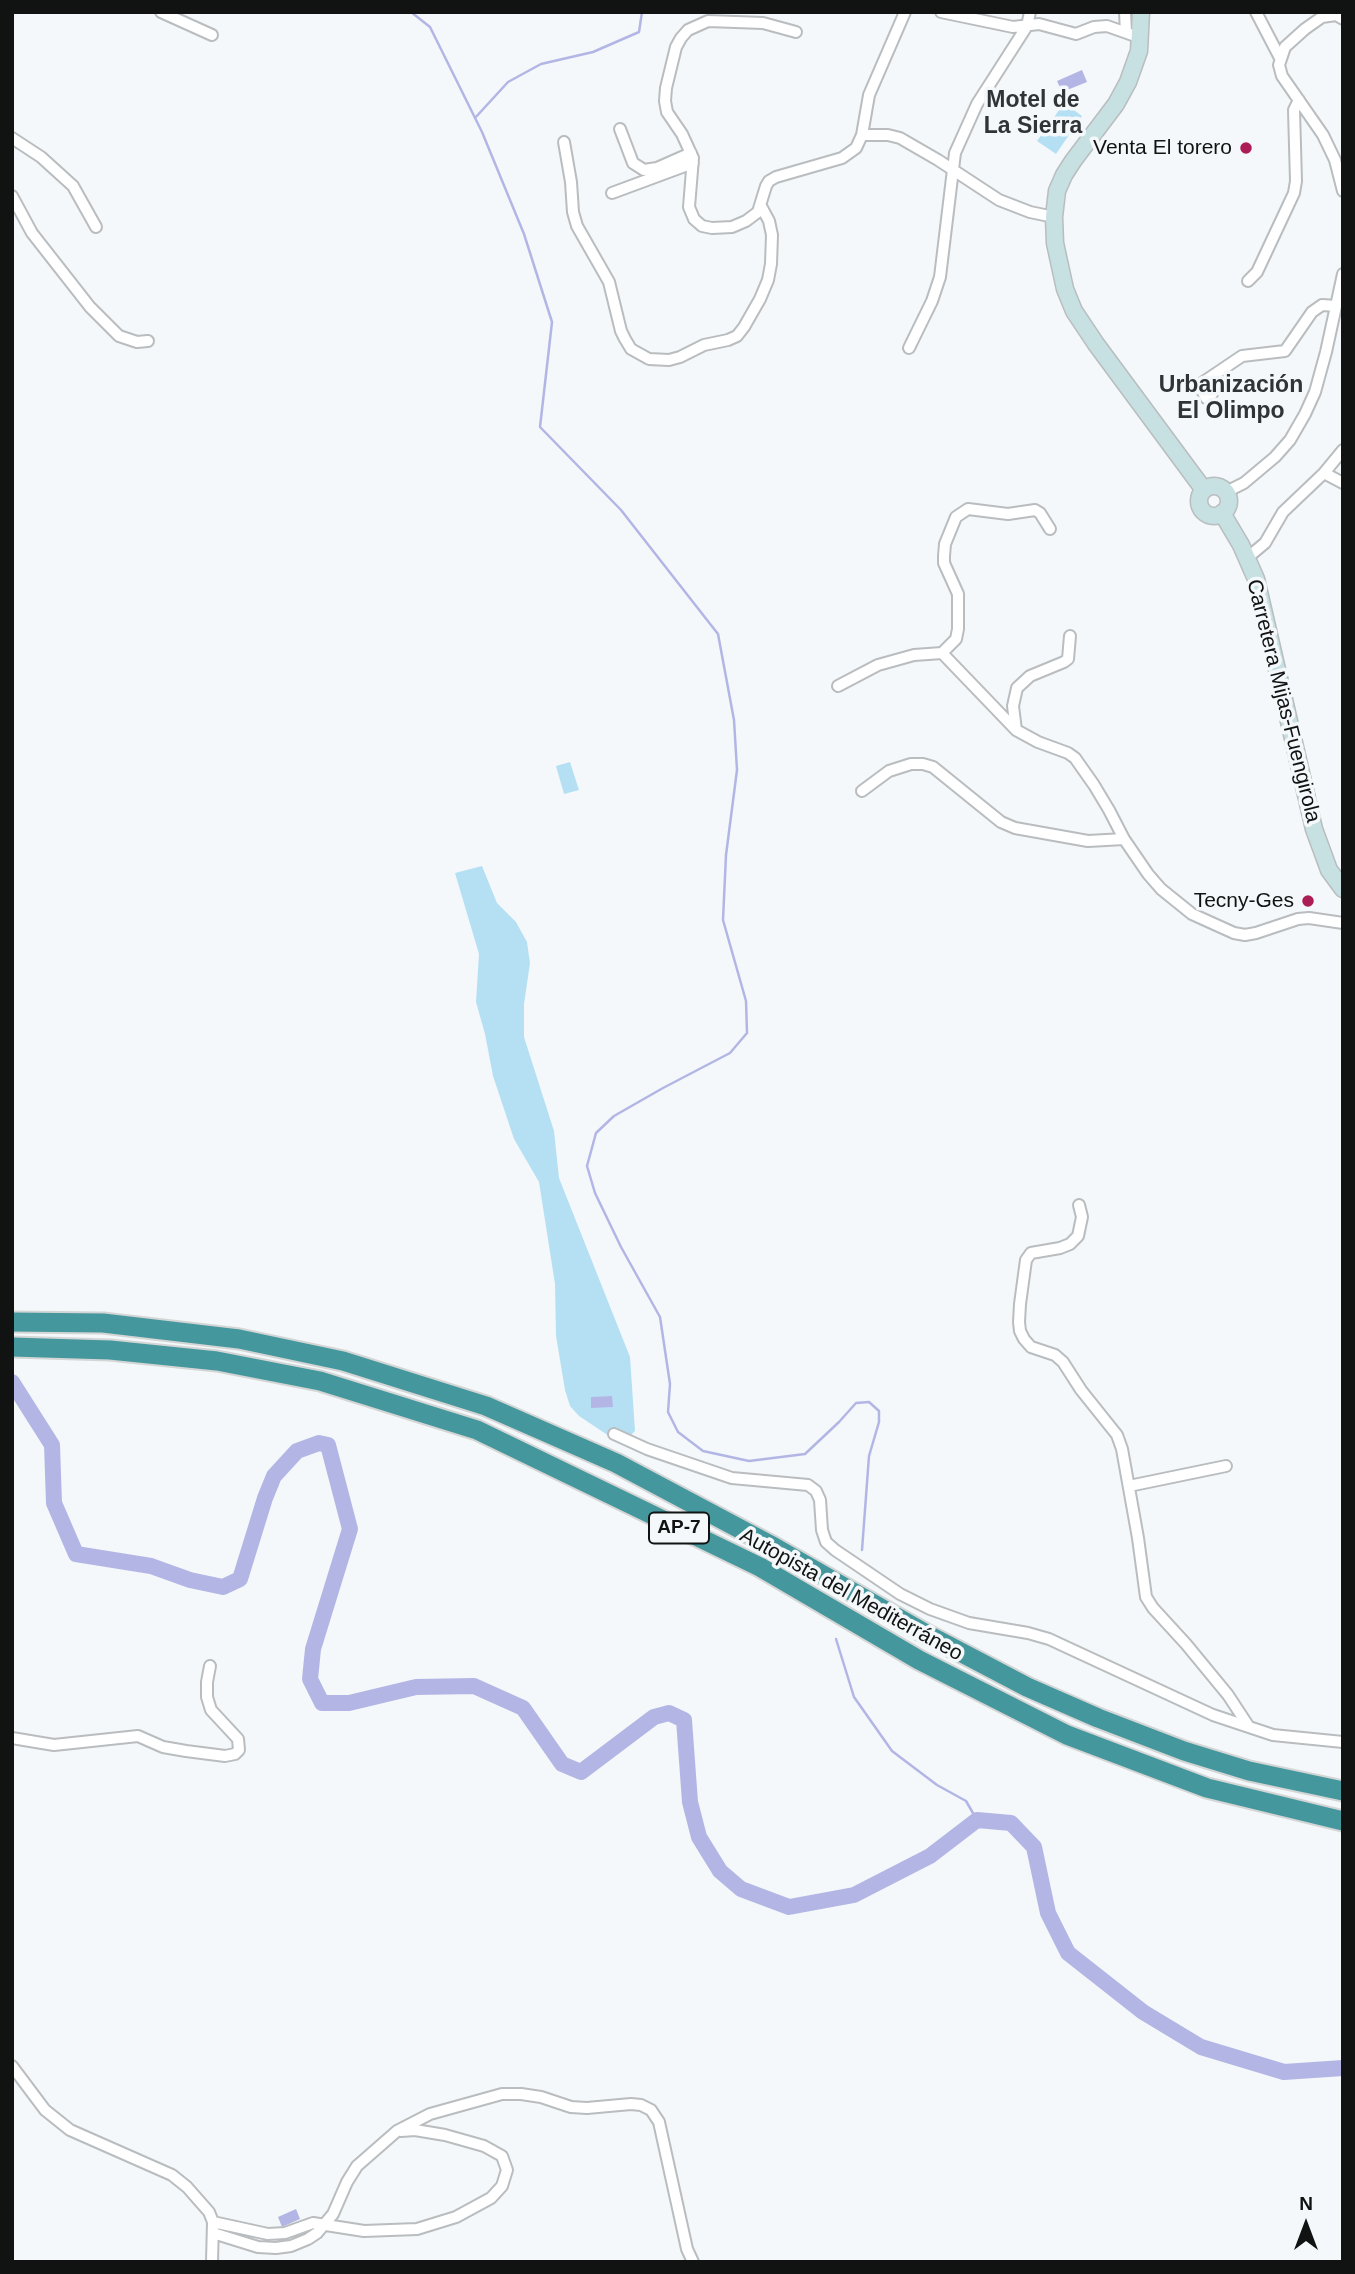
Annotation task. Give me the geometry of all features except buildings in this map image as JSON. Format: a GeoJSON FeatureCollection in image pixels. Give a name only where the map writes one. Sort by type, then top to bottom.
{"type":"FeatureCollection","features":[{"type":"Feature","properties":{"kind":"highway","name":"Autopista del Mediterráneo"},"geometry":{"type":"LineString","coordinates":[[12,1322],[103,1323],[239,1339],[344,1361],[486,1406],[617,1463],[1027,1687],[1184,1751],[1249,1771],[1343,1791]]}},
{"type":"Feature","properties":{"kind":"highway","name":"Autopista del Mediterráneo"},"geometry":{"type":"LineString","coordinates":[[12,1347],[110,1350],[217,1361],[320,1381],[477,1430],[760,1567],[919,1661],[1066,1735],[1207,1788],[1343,1821]]}},
{"type":"Feature","properties":{"kind":"main road"},"geometry":{"type":"LineString","coordinates":[[1141,12],[1133,35],[1134,67],[1116,104],[1064,175],[1058,191],[1054,217],[1059,266],[1074,311],[1204,490]]}},
{"type":"Feature","properties":{"kind":"main road"},"geometry":{"type":"LineString","coordinates":[[1218,486],[1226,492],[1228,506],[1222,513],[1213,516],[1202,508],[1200,499],[1208,487],[1218,486]]}},
{"type":"Feature","properties":{"kind":"main road","name":"Carretera Mijas-Fuengirola"},"geometry":{"type":"LineString","coordinates":[[1222,513],[1247,558],[1264,607],[1314,829],[1329,870],[1343,889]]}},
{"type":"Feature","properties":{"kind":"street"},"geometry":{"type":"LineString","coordinates":[[161,12],[212,34]]}},
{"type":"Feature","properties":{"kind":"street"},"geometry":{"type":"LineString","coordinates":[[796,32],[763,23],[708,21],[696,25],[681,38],[672,61],[664,101],[667,112],[692,158],[689,207],[694,219],[702,226],[712,229],[732,228],[754,216],[761,206],[769,181],[842,158],[856,148],[862,135],[869,95],[905,12]]}},
{"type":"Feature","properties":{"kind":"street"},"geometry":{"type":"LineString","coordinates":[[941,12],[1013,27],[1039,24],[1076,34],[1094,27],[1107,26],[1133,35]]}},
{"type":"Feature","properties":{"kind":"street"},"geometry":{"type":"LineString","coordinates":[[909,348],[932,301],[940,277],[955,153],[977,104],[1027,26],[1031,12]]}},
{"type":"Feature","properties":{"kind":"street"},"geometry":{"type":"LineString","coordinates":[[1125,12],[1133,35]]}},
{"type":"Feature","properties":{"kind":"street"},"geometry":{"type":"LineString","coordinates":[[1256,12],[1280,58]]}},
{"type":"Feature","properties":{"kind":"street"},"geometry":{"type":"LineString","coordinates":[[1343,19],[1336,15],[1322,17],[1305,29],[1285,47],[1279,65],[1282,76],[1323,135],[1335,160],[1343,191]]}},
{"type":"Feature","properties":{"kind":"street"},"geometry":{"type":"LineString","coordinates":[[1248,281],[1257,272],[1294,192],[1294,110],[1300,100]]}},
{"type":"Feature","properties":{"kind":"street"},"geometry":{"type":"LineString","coordinates":[[620,129],[633,163],[644,170],[692,158]]}},
{"type":"Feature","properties":{"kind":"street"},"geometry":{"type":"LineString","coordinates":[[862,135],[900,138],[999,200],[1030,212],[1054,217]]}},
{"type":"Feature","properties":{"kind":"street"},"geometry":{"type":"LineString","coordinates":[[12,138],[41,156],[73,186],[96,227]]}},
{"type":"Feature","properties":{"kind":"street"},"geometry":{"type":"LineString","coordinates":[[564,142],[577,226],[609,282],[625,339],[631,349],[649,359],[658,361],[680,357],[704,345],[737,336],[744,327],[768,281],[771,264],[772,235],[769,221],[761,206]]}},
{"type":"Feature","properties":{"kind":"street"},"geometry":{"type":"LineString","coordinates":[[612,193],[692,158]]}},
{"type":"Feature","properties":{"kind":"street"},"geometry":{"type":"LineString","coordinates":[[12,196],[32,233],[90,307],[119,336],[127,340],[148,341]]}},
{"type":"Feature","properties":{"kind":"street"},"geometry":{"type":"LineString","coordinates":[[1226,492],[1262,470],[1290,440],[1300,423],[1315,391],[1343,274]]}},
{"type":"Feature","properties":{"kind":"street"},"geometry":{"type":"LineString","coordinates":[[1204,382],[1242,356],[1285,351],[1312,312],[1322,305],[1336,306]]}},
{"type":"Feature","properties":{"kind":"street"},"geometry":{"type":"LineString","coordinates":[[1247,558],[1265,543],[1283,512],[1324,473],[1343,450]]}},
{"type":"Feature","properties":{"kind":"street"},"geometry":{"type":"LineString","coordinates":[[1324,473],[1343,484]]}},
{"type":"Feature","properties":{"kind":"street"},"geometry":{"type":"LineString","coordinates":[[838,686],[878,665],[914,655],[942,653],[956,639],[959,621],[958,594],[944,563],[944,556],[945,544],[956,517],[968,509],[1008,514],[1035,510],[1050,529]]}},
{"type":"Feature","properties":{"kind":"street"},"geometry":{"type":"LineString","coordinates":[[1016,730],[1013,706],[1017,688],[1030,676],[1068,659],[1070,636]]}},
{"type":"Feature","properties":{"kind":"street"},"geometry":{"type":"LineString","coordinates":[[942,653],[1016,730],[1075,758],[1148,874],[1161,889],[1192,914],[1234,933],[1245,935],[1298,919],[1343,923]]}},
{"type":"Feature","properties":{"kind":"street"},"geometry":{"type":"LineString","coordinates":[[862,791],[889,771],[911,764],[923,764],[933,767],[1000,822],[1015,828],[1088,841],[1124,839]]}},
{"type":"Feature","properties":{"kind":"street"},"geometry":{"type":"LineString","coordinates":[[1079,1205],[1082,1217],[1078,1236],[1070,1244],[1060,1248],[1031,1253],[1026,1260],[1018,1322],[1024,1339],[1031,1346],[1055,1355],[1063,1362],[1081,1390],[1117,1435],[1129,1486],[1146,1597],[1227,1695],[1249,1727]]}},
{"type":"Feature","properties":{"kind":"street"},"geometry":{"type":"LineString","coordinates":[[614,1434],[647,1449],[732,1478],[808,1485],[816,1491],[820,1500],[822,1530],[826,1542],[900,1594],[930,1609],[969,1623],[1049,1639],[1213,1715],[1273,1735],[1343,1742]]}},
{"type":"Feature","properties":{"kind":"street"},"geometry":{"type":"LineString","coordinates":[[1129,1486],[1226,1466]]}},
{"type":"Feature","properties":{"kind":"street"},"geometry":{"type":"LineString","coordinates":[[12,1738],[54,1745],[138,1736],[163,1747],[225,1756],[235,1754],[239,1750],[238,1740],[211,1710],[207,1682],[210,1666]]}},
{"type":"Feature","properties":{"kind":"street"},"geometry":{"type":"LineString","coordinates":[[12,2066],[57,2121],[70,2130],[172,2175],[201,2202],[209,2212],[213,2227],[212,2262]]}},
{"type":"Feature","properties":{"kind":"street"},"geometry":{"type":"LineString","coordinates":[[324,2226],[333,2214],[357,2166],[397,2131],[430,2114],[502,2094],[541,2097],[587,2108],[641,2105],[651,2109],[659,2122],[692,2262]]}},
{"type":"Feature","properties":{"kind":"street"},"geometry":{"type":"LineString","coordinates":[[213,2227],[268,2234],[313,2223],[364,2231],[417,2229],[456,2217],[491,2198],[502,2186],[507,2170],[502,2156],[484,2146],[425,2132],[397,2131]]}},
{"type":"Feature","properties":{"kind":"shaded area"},"geometry":{"type":"Polygon","coordinates":[[[1082,70],[1087,82],[1062,92],[1057,81],[1082,70]]]}},
{"type":"Feature","properties":{"kind":"shaded area"},"geometry":{"type":"Polygon","coordinates":[[[1064,103],[1082,116],[1056,154],[1037,141],[1064,103]]]}},
{"type":"Feature","properties":{"kind":"shaded area"},"geometry":{"type":"Polygon","coordinates":[[[570,762],[579,790],[564,794],[556,766],[570,762]]]}},
{"type":"Feature","properties":{"kind":"shaded area"},"geometry":{"type":"Polygon","coordinates":[[[482,866],[497,903],[516,922],[527,942],[530,963],[524,1004],[524,1037],[554,1131],[559,1178],[630,1357],[635,1431],[628,1438],[615,1440],[579,1416],[570,1406],[565,1390],[556,1336],[555,1284],[539,1182],[514,1139],[493,1076],[476,1002],[479,954],[455,873],[482,866]]]}},
{"type":"Feature","properties":{"kind":"shaded area"},"geometry":{"type":"Polygon","coordinates":[[[612,1396],[613,1407],[591,1408],[591,1397],[612,1396]]]}},
{"type":"Feature","properties":{"kind":"shaded area"},"geometry":{"type":"Polygon","coordinates":[[[296,2209],[300,2219],[282,2227],[278,2217],[296,2209]]]}},
{"type":"Feature","properties":{"kind":"waterway"},"geometry":{"type":"LineString","coordinates":[[411,12],[430,27],[482,132],[524,234],[552,322],[540,427],[621,510],[718,634],[734,720],[737,770],[726,855],[723,920],[746,1001],[747,1033],[730,1053],[614,1116],[596,1133],[587,1166],[595,1193],[621,1247],[660,1317],[670,1384],[668,1412],[678,1432],[703,1451],[749,1461],[805,1454],[856,1403],[869,1402],[879,1411],[879,1422],[869,1456],[862,1550]]}},
{"type":"Feature","properties":{"kind":"waterway"},"geometry":{"type":"LineString","coordinates":[[475,118],[508,82],[541,64],[593,52],[639,32],[642,12]]}},
{"type":"Feature","properties":{"kind":"waterway"},"geometry":{"type":"LineString","coordinates":[[12,1382],[52,1445],[54,1503],[76,1554],[151,1566],[190,1580],[223,1587],[240,1579],[274,1476],[297,1451],[319,1443],[328,1445],[350,1529],[313,1649],[310,1679],[322,1703],[349,1703],[416,1687],[474,1686],[523,1708],[562,1764],[581,1772],[654,1717],[669,1713],[684,1720],[690,1802],[699,1837],[720,1871],[741,1889],[789,1907],[854,1895],[930,1856],[977,1820],[1011,1823],[1034,1847],[1048,1913],[1068,1953],[1143,2012],[1201,2047],[1284,2072],[1343,2068]]}},
{"type":"Feature","properties":{"kind":"waterway"},"geometry":{"type":"LineString","coordinates":[[836,1639],[854,1697],[892,1751],[937,1785],[966,1801],[977,1820]]}},
{"type":"Feature","properties":{"kind":"place","name":"Venta El torero"},"geometry":{"type":"Point","coordinates":[1246,148]}},
{"type":"Feature","properties":{"kind":"place","name":"Tecny-Ges"},"geometry":{"type":"Point","coordinates":[1308,901]}},
{"type":"Feature","properties":{"kind":"district","name":"Motel de La Sierra"},"geometry":{"type":"Point","coordinates":[1033,114]}},
{"type":"Feature","properties":{"kind":"district","name":"Urbanización El Olimpo"},"geometry":{"type":"Point","coordinates":[1231,399]}}]}
